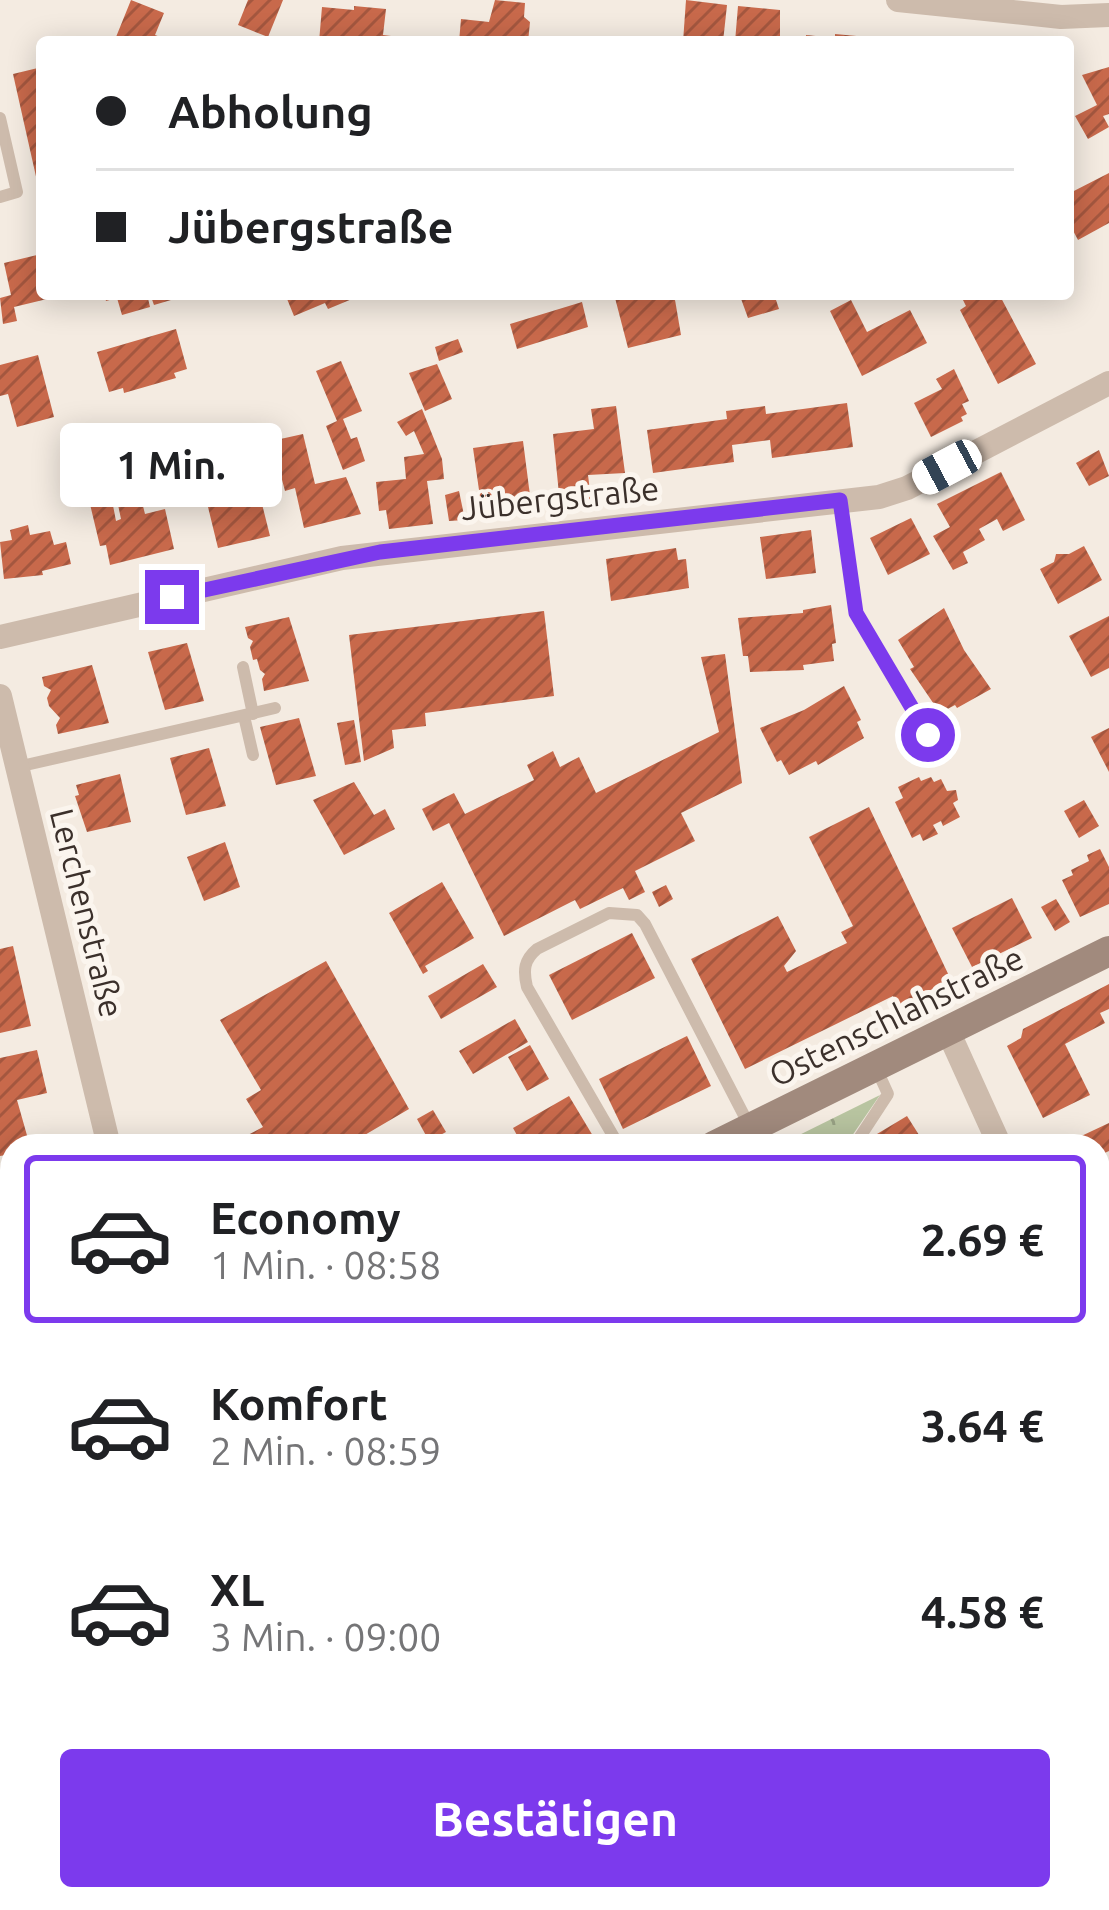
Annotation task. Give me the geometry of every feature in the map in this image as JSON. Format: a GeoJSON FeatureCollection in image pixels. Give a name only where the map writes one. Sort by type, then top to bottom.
{"type":"FeatureCollection","features":[{"type":"Feature","properties":{"kind":"street"},"geometry":{"type":"LineString","coordinates":[[898,0],[1061,17],[1109,15]]}},
{"type":"Feature","properties":{"kind":"street","name":"Jübergstraße"},"geometry":{"type":"LineString","coordinates":[[0,637],[342,558],[879,497],[907,488],[1109,383]]}},
{"type":"Feature","properties":{"kind":"street","name":"Lerchenstraße"},"geometry":{"type":"LineString","coordinates":[[0,696],[106,1134]]}},
{"type":"Feature","properties":{"kind":"street","name":"Ostenschlahstraße"},"geometry":{"type":"LineString","coordinates":[[739,1134],[1109,951]]}},
{"type":"Feature","properties":{"kind":"street"},"geometry":{"type":"LineString","coordinates":[[948,1031],[995,1134]]}},
{"type":"Feature","properties":{"kind":"lane"},"geometry":{"type":"LineString","coordinates":[[0,118],[17,192],[0,197]]}},
{"type":"Feature","properties":{"kind":"lane"},"geometry":{"type":"LineString","coordinates":[[840,500],[856,613],[928,735]]}},
{"type":"Feature","properties":{"kind":"lane"},"geometry":{"type":"LineString","coordinates":[[243,667],[254,755]]}},
{"type":"Feature","properties":{"kind":"lane"},"geometry":{"type":"LineString","coordinates":[[17,767],[275,709]]}},
{"type":"Feature","properties":{"kind":"lane"},"geometry":{"type":"LineString","coordinates":[[612,1134],[527,987],[524,972],[537,949],[609,913],[637,915],[645,924],[751,1128]]}},
{"type":"Feature","properties":{"kind":"lane"},"geometry":{"type":"LineString","coordinates":[[862,1134],[888,1094],[875,1066]]}},
{"type":"Feature","properties":{"kind":"green space"},"geometry":{"type":"Polygon","coordinates":[[[880,1095],[853,1134],[801,1134],[880,1095]]]}},
{"type":"Feature","properties":{"kind":"building"},"geometry":{"type":"Polygon","coordinates":[[[131,0],[164,13],[158,36],[116,36],[131,0]]]}},
{"type":"Feature","properties":{"kind":"building"},"geometry":{"type":"Polygon","coordinates":[[[248,0],[283,0],[268,36],[238,25],[248,0]]]}},
{"type":"Feature","properties":{"kind":"building"},"geometry":{"type":"Polygon","coordinates":[[[495,0],[525,3],[529,36],[460,36],[461,19],[489,22],[495,0]]]}},
{"type":"Feature","properties":{"kind":"building"},"geometry":{"type":"Polygon","coordinates":[[[686,0],[727,5],[724,36],[683,36],[686,0]]]}},
{"type":"Feature","properties":{"kind":"building"},"geometry":{"type":"Polygon","coordinates":[[[354,6],[386,9],[383,35],[391,36],[320,36],[322,7],[354,10],[354,6]]]}},
{"type":"Feature","properties":{"kind":"building"},"geometry":{"type":"Polygon","coordinates":[[[738,6],[780,10],[780,36],[736,36],[738,6]]]}},
{"type":"Feature","properties":{"kind":"building"},"geometry":{"type":"Polygon","coordinates":[[[1109,67],[1109,114],[1103,116],[1109,127],[1088,139],[1075,116],[1097,105],[1082,75],[1109,67]]]}},
{"type":"Feature","properties":{"kind":"building"},"geometry":{"type":"Polygon","coordinates":[[[36,68],[36,177],[13,74],[36,68]]]}},
{"type":"Feature","properties":{"kind":"building"},"geometry":{"type":"Polygon","coordinates":[[[1109,173],[1109,223],[1078,240],[1074,232],[1074,191],[1109,173]]]}},
{"type":"Feature","properties":{"kind":"building"},"geometry":{"type":"Polygon","coordinates":[[[36,255],[36,300],[43,300],[14,307],[17,321],[3,324],[0,298],[11,295],[4,263],[36,255]]]}},
{"type":"Feature","properties":{"kind":"building"},"geometry":{"type":"Polygon","coordinates":[[[118,300],[148,300],[150,307],[122,315],[118,300]]]}},
{"type":"Feature","properties":{"kind":"building"},"geometry":{"type":"Polygon","coordinates":[[[287,300],[350,300],[328,309],[325,303],[294,316],[287,300]]]}},
{"type":"Feature","properties":{"kind":"building"},"geometry":{"type":"Polygon","coordinates":[[[616,300],[675,300],[681,335],[628,348],[616,300]]]}},
{"type":"Feature","properties":{"kind":"building"},"geometry":{"type":"Polygon","coordinates":[[[741,300],[776,300],[779,309],[748,318],[741,300]]]}},
{"type":"Feature","properties":{"kind":"building"},"geometry":{"type":"Polygon","coordinates":[[[851,300],[867,332],[910,310],[927,343],[862,376],[830,311],[851,300]]]}},
{"type":"Feature","properties":{"kind":"building"},"geometry":{"type":"Polygon","coordinates":[[[963,300],[1002,300],[1036,364],[998,384],[960,310],[966,306],[963,300]]]}},
{"type":"Feature","properties":{"kind":"building"},"geometry":{"type":"Polygon","coordinates":[[[582,302],[588,327],[517,349],[510,324],[582,302]]]}},
{"type":"Feature","properties":{"kind":"building"},"geometry":{"type":"Polygon","coordinates":[[[176,329],[187,369],[174,373],[176,378],[124,393],[123,388],[109,392],[97,352],[176,329]]]}},
{"type":"Feature","properties":{"kind":"building"},"geometry":{"type":"Polygon","coordinates":[[[458,339],[463,352],[439,361],[435,347],[458,339]]]}},
{"type":"Feature","properties":{"kind":"building"},"geometry":{"type":"Polygon","coordinates":[[[38,355],[54,417],[17,427],[8,394],[0,396],[0,365],[38,355]]]}},
{"type":"Feature","properties":{"kind":"building"},"geometry":{"type":"Polygon","coordinates":[[[341,361],[362,411],[343,419],[351,439],[357,437],[365,461],[343,470],[326,426],[337,421],[316,371],[341,361]]]}},
{"type":"Feature","properties":{"kind":"building"},"geometry":{"type":"Polygon","coordinates":[[[437,364],[452,399],[425,411],[409,373],[437,364]]]}},
{"type":"Feature","properties":{"kind":"building"},"geometry":{"type":"Polygon","coordinates":[[[954,369],[969,401],[962,404],[967,414],[961,417],[963,421],[931,437],[914,403],[942,389],[936,379],[954,369]]]}},
{"type":"Feature","properties":{"kind":"building"},"geometry":{"type":"Polygon","coordinates":[[[847,403],[853,447],[772,458],[770,440],[732,445],[734,462],[653,473],[647,430],[727,419],[726,411],[765,406],[766,414],[847,403]]]}},
{"type":"Feature","properties":{"kind":"building"},"geometry":{"type":"Polygon","coordinates":[[[616,406],[625,473],[588,475],[591,499],[560,504],[553,434],[594,429],[591,409],[616,406]]]}},
{"type":"Feature","properties":{"kind":"building"},"geometry":{"type":"Polygon","coordinates":[[[422,409],[442,459],[444,479],[427,481],[433,524],[389,529],[386,510],[379,511],[376,482],[406,479],[404,457],[424,454],[414,431],[406,436],[397,422],[422,409]]]}},
{"type":"Feature","properties":{"kind":"building"},"geometry":{"type":"Polygon","coordinates":[[[303,434],[315,484],[346,477],[361,514],[304,528],[295,488],[285,491],[267,442],[303,434]]]}},
{"type":"Feature","properties":{"kind":"building"},"geometry":{"type":"Polygon","coordinates":[[[523,441],[532,511],[483,518],[473,448],[523,441]]]}},
{"type":"Feature","properties":{"kind":"building"},"geometry":{"type":"Polygon","coordinates":[[[1099,450],[1109,476],[1089,486],[1076,463],[1099,450]]]}},
{"type":"Feature","properties":{"kind":"building"},"geometry":{"type":"Polygon","coordinates":[[[1001,472],[1025,520],[1003,531],[997,519],[979,529],[985,540],[963,552],[968,563],[953,570],[933,536],[950,527],[937,504],[1001,472]]]}},
{"type":"Feature","properties":{"kind":"building"},"geometry":{"type":"Polygon","coordinates":[[[227,474],[233,503],[260,496],[270,536],[218,548],[207,480],[227,474]]]}},
{"type":"Feature","properties":{"kind":"building"},"geometry":{"type":"Polygon","coordinates":[[[459,491],[465,520],[449,521],[445,495],[459,491]]]}},
{"type":"Feature","properties":{"kind":"building"},"geometry":{"type":"Polygon","coordinates":[[[140,494],[145,514],[165,509],[174,549],[110,565],[106,545],[100,546],[89,500],[111,495],[116,521],[121,519],[117,500],[140,494]]]}},
{"type":"Feature","properties":{"kind":"building"},"geometry":{"type":"Polygon","coordinates":[[[911,518],[930,554],[888,575],[870,538],[911,518]]]}},
{"type":"Feature","properties":{"kind":"building"},"geometry":{"type":"Polygon","coordinates":[[[28,525],[30,535],[50,531],[54,545],[66,542],[71,564],[42,571],[43,575],[4,579],[0,542],[12,540],[10,530],[28,525]]]}},
{"type":"Feature","properties":{"kind":"building"},"geometry":{"type":"Polygon","coordinates":[[[811,530],[816,573],[766,579],[760,537],[811,530]]]}},
{"type":"Feature","properties":{"kind":"building"},"geometry":{"type":"Polygon","coordinates":[[[1084,546],[1102,580],[1058,604],[1040,569],[1054,562],[1056,554],[1084,546]]]}},
{"type":"Feature","properties":{"kind":"building"},"geometry":{"type":"Polygon","coordinates":[[[676,548],[678,560],[686,559],[689,588],[611,601],[606,559],[676,548]]]}},
{"type":"Feature","properties":{"kind":"building"},"geometry":{"type":"Polygon","coordinates":[[[831,605],[834,661],[803,665],[804,670],[750,672],[738,618],[803,613],[831,605]]]}},
{"type":"Feature","properties":{"kind":"building"},"geometry":{"type":"Polygon","coordinates":[[[944,608],[964,650],[991,689],[940,713],[910,669],[914,667],[898,640],[944,608]]]}},
{"type":"Feature","properties":{"kind":"building"},"geometry":{"type":"Polygon","coordinates":[[[544,611],[554,696],[425,713],[426,726],[392,730],[394,748],[364,761],[349,635],[544,611]]]}},
{"type":"Feature","properties":{"kind":"building"},"geometry":{"type":"Polygon","coordinates":[[[1109,616],[1109,668],[1091,677],[1069,636],[1109,616]]]}},
{"type":"Feature","properties":{"kind":"building"},"geometry":{"type":"Polygon","coordinates":[[[289,617],[309,681],[264,691],[265,674],[257,659],[253,660],[253,641],[245,627],[289,617]]]}},
{"type":"Feature","properties":{"kind":"building"},"geometry":{"type":"Polygon","coordinates":[[[187,643],[204,701],[165,710],[148,652],[187,643]]]}},
{"type":"Feature","properties":{"kind":"building"},"geometry":{"type":"Polygon","coordinates":[[[725,654],[742,783],[681,813],[695,841],[635,871],[645,892],[629,900],[623,888],[580,909],[575,900],[504,936],[449,823],[433,831],[422,809],[454,793],[465,814],[534,780],[527,765],[553,751],[560,767],[579,757],[596,793],[719,732],[701,657],[725,654]]]}},
{"type":"Feature","properties":{"kind":"building"},"geometry":{"type":"Polygon","coordinates":[[[92,665],[109,723],[58,734],[60,718],[49,706],[51,690],[42,677],[92,665]]]}},
{"type":"Feature","properties":{"kind":"building"},"geometry":{"type":"Polygon","coordinates":[[[844,686],[861,720],[857,722],[864,738],[818,765],[816,761],[789,775],[760,728],[844,686]]]}},
{"type":"Feature","properties":{"kind":"building"},"geometry":{"type":"Polygon","coordinates":[[[299,718],[316,776],[276,785],[260,727],[299,718]]]}},
{"type":"Feature","properties":{"kind":"building"},"geometry":{"type":"Polygon","coordinates":[[[354,720],[361,762],[345,765],[337,723],[354,720]]]}},
{"type":"Feature","properties":{"kind":"building"},"geometry":{"type":"Polygon","coordinates":[[[1109,728],[1109,772],[1091,737],[1109,728]]]}},
{"type":"Feature","properties":{"kind":"building"},"geometry":{"type":"Polygon","coordinates":[[[209,748],[226,806],[186,815],[170,758],[209,748]]]}},
{"type":"Feature","properties":{"kind":"building"},"geometry":{"type":"Polygon","coordinates":[[[120,774],[131,822],[87,832],[76,785],[120,774]]]}},
{"type":"Feature","properties":{"kind":"building"},"geometry":{"type":"Polygon","coordinates":[[[919,777],[921,781],[941,779],[947,791],[956,790],[958,800],[953,803],[960,817],[943,826],[941,821],[933,825],[938,834],[923,841],[920,834],[912,838],[895,802],[903,798],[898,787],[919,777]]]}},
{"type":"Feature","properties":{"kind":"building"},"geometry":{"type":"Polygon","coordinates":[[[354,782],[374,815],[385,809],[395,829],[344,855],[313,800],[354,782]]]}},
{"type":"Feature","properties":{"kind":"building"},"geometry":{"type":"Polygon","coordinates":[[[1084,800],[1099,826],[1079,838],[1064,811],[1084,800]]]}},
{"type":"Feature","properties":{"kind":"building"},"geometry":{"type":"Polygon","coordinates":[[[869,807],[951,980],[898,1006],[893,996],[745,1069],[691,959],[778,916],[796,951],[784,966],[787,972],[847,943],[841,932],[853,926],[809,837],[869,807]]]}},
{"type":"Feature","properties":{"kind":"building"},"geometry":{"type":"Polygon","coordinates":[[[225,842],[240,887],[204,901],[187,857],[225,842]]]}},
{"type":"Feature","properties":{"kind":"building"},"geometry":{"type":"Polygon","coordinates":[[[1100,849],[1109,867],[1109,904],[1080,917],[1062,880],[1100,849]]]}},
{"type":"Feature","properties":{"kind":"building"},"geometry":{"type":"Polygon","coordinates":[[[442,882],[474,938],[425,966],[428,971],[423,974],[389,913],[442,882]]]}},
{"type":"Feature","properties":{"kind":"building"},"geometry":{"type":"Polygon","coordinates":[[[666,885],[673,899],[659,907],[652,892],[666,885]]]}},
{"type":"Feature","properties":{"kind":"building"},"geometry":{"type":"Polygon","coordinates":[[[1012,898],[1032,938],[972,967],[952,928],[1012,898]]]}},
{"type":"Feature","properties":{"kind":"building"},"geometry":{"type":"Polygon","coordinates":[[[1056,899],[1070,922],[1055,931],[1041,907],[1056,899]]]}},
{"type":"Feature","properties":{"kind":"building"},"geometry":{"type":"Polygon","coordinates":[[[632,933],[655,978],[572,1020],[549,975],[632,933]]]}},
{"type":"Feature","properties":{"kind":"building"},"geometry":{"type":"Polygon","coordinates":[[[13,946],[31,1026],[0,1033],[0,949],[13,946]]]}},
{"type":"Feature","properties":{"kind":"building"},"geometry":{"type":"Polygon","coordinates":[[[326,961],[409,1109],[366,1134],[250,1134],[263,1127],[246,1099],[261,1090],[220,1020],[326,961]]]}},
{"type":"Feature","properties":{"kind":"building"},"geometry":{"type":"Polygon","coordinates":[[[483,964],[497,987],[441,1019],[428,996],[483,964]]]}},
{"type":"Feature","properties":{"kind":"building"},"geometry":{"type":"Polygon","coordinates":[[[1109,984],[1109,1009],[1100,1013],[1105,1023],[1065,1044],[1090,1095],[1043,1118],[1007,1046],[1021,1038],[1023,1029],[1109,984]]]}},
{"type":"Feature","properties":{"kind":"building"},"geometry":{"type":"Polygon","coordinates":[[[515,1019],[528,1042],[473,1074],[459,1051],[515,1019]]]}},
{"type":"Feature","properties":{"kind":"building"},"geometry":{"type":"Polygon","coordinates":[[[687,1036],[711,1086],[623,1129],[599,1079],[687,1036]]]}},
{"type":"Feature","properties":{"kind":"building"},"geometry":{"type":"Polygon","coordinates":[[[530,1045],[549,1079],[527,1091],[508,1057],[530,1045]]]}},
{"type":"Feature","properties":{"kind":"building"},"geometry":{"type":"Polygon","coordinates":[[[37,1050],[47,1093],[17,1100],[27,1134],[0,1134],[0,1058],[37,1050]]]}},
{"type":"Feature","properties":{"kind":"building"},"geometry":{"type":"Polygon","coordinates":[[[569,1096],[592,1134],[516,1134],[513,1128],[569,1096]]]}},
{"type":"Feature","properties":{"kind":"building"},"geometry":{"type":"Polygon","coordinates":[[[433,1110],[446,1132],[425,1134],[417,1119],[433,1110]]]}},
{"type":"Feature","properties":{"kind":"building"},"geometry":{"type":"Polygon","coordinates":[[[907,1116],[918,1134],[877,1134],[907,1116]]]}},
{"type":"Feature","properties":{"kind":"building"},"geometry":{"type":"Polygon","coordinates":[[[1109,1123],[1109,1134],[1086,1134],[1109,1123]]]}},
{"type":"Feature","properties":{"kind":"route"},"geometry":{"type":"LineString","coordinates":[[172,597],[380,552],[840,500],[856,613],[928,735]]}}]}
